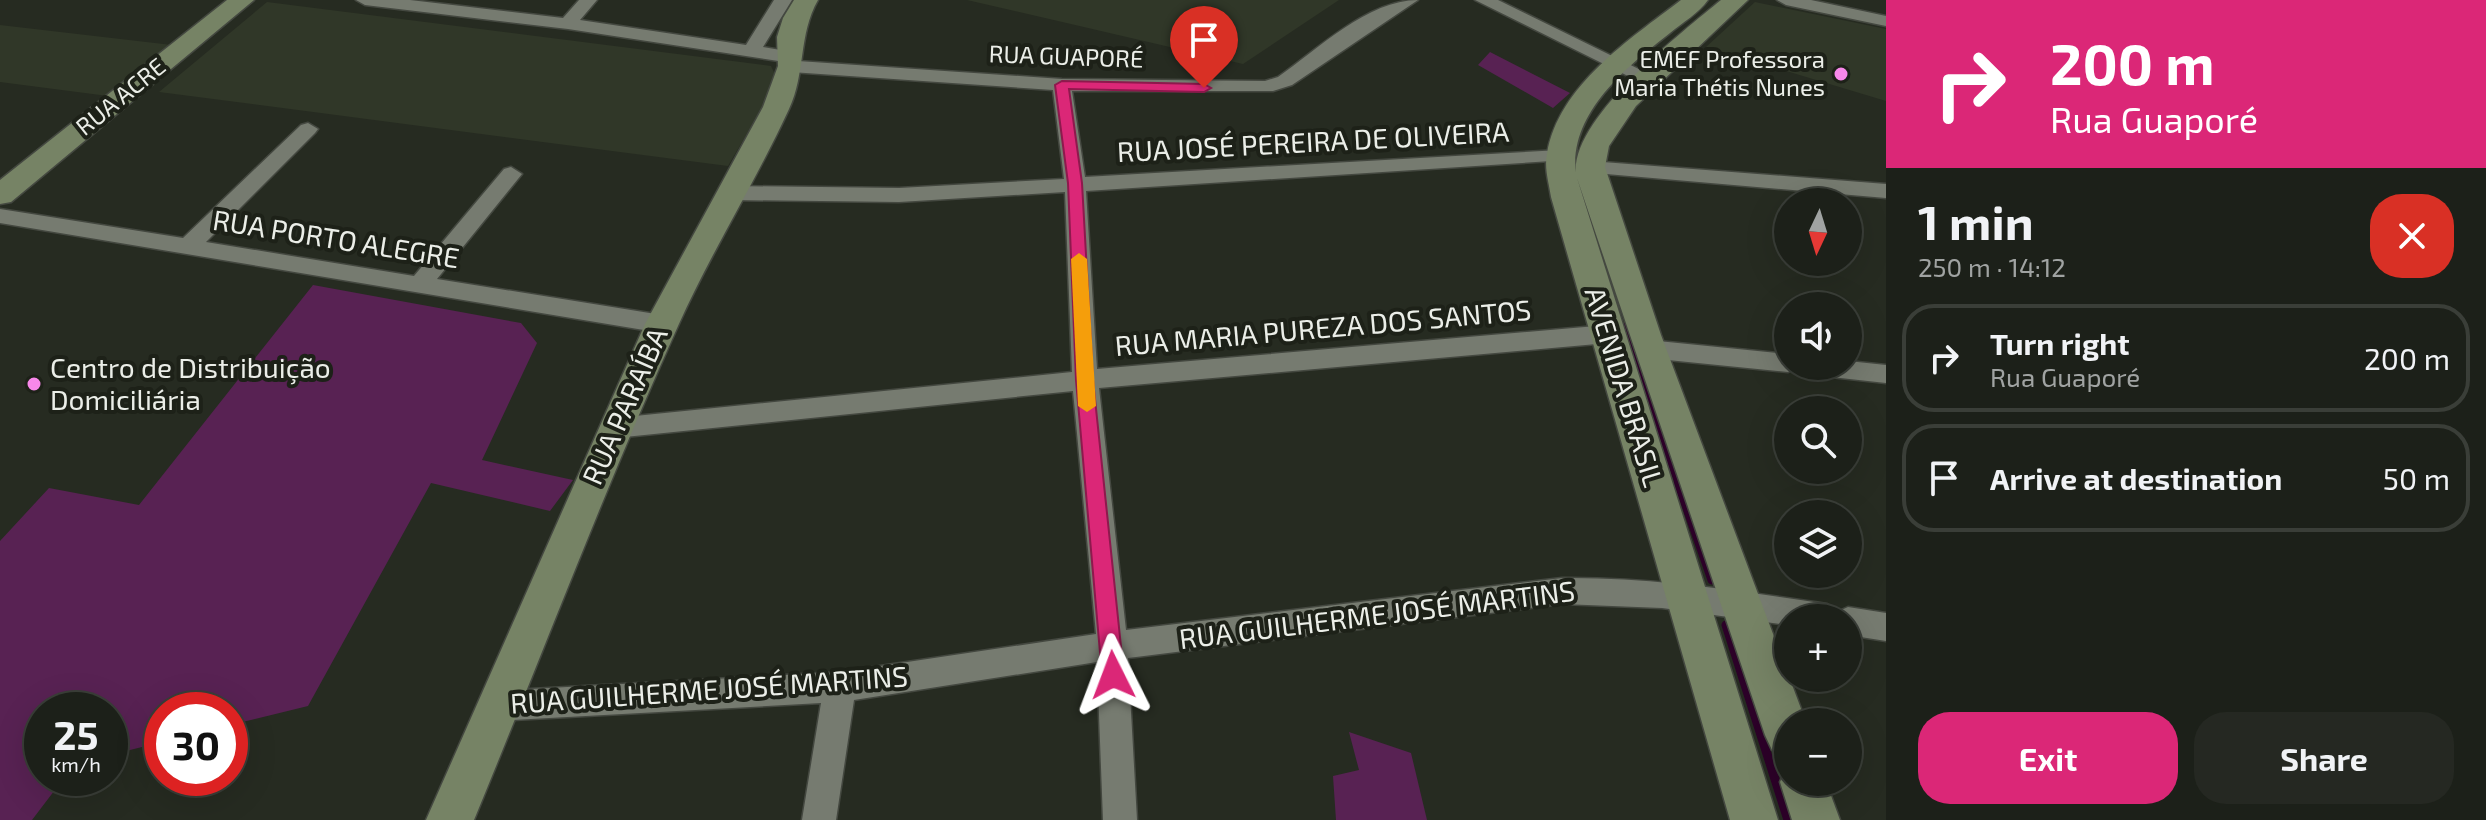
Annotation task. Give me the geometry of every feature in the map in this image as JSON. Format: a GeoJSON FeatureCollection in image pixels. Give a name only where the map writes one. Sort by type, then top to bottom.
{"type":"FeatureCollection","features":[{"type":"Feature","properties":{"kind":"street","name":"RUA ACRE"},"geometry":{"type":"LineString","coordinates":[[0,195],[242,0]]}},
{"type":"Feature","properties":{"kind":"street","name":"RUA GUAPORÉ"},"geometry":{"type":"LineString","coordinates":[[365,0],[415,3],[568,24],[751,51],[791,62],[1062,85],[1266,87],[1285,81],[1357,30],[1409,0]]}},
{"type":"Feature","properties":{"kind":"street"},"geometry":{"type":"LineString","coordinates":[[568,24],[588,0]]}},
{"type":"Feature","properties":{"kind":"street"},"geometry":{"type":"LineString","coordinates":[[751,51],[783,0]]}},
{"type":"Feature","properties":{"kind":"street","name":"RUA PARAÍBA"},"geometry":{"type":"LineString","coordinates":[[450,820],[496,706],[662,324],[777,107],[791,62],[795,18],[806,0]]}},
{"type":"Feature","properties":{"kind":"street"},"geometry":{"type":"LineString","coordinates":[[1484,0],[1631,71]]}},
{"type":"Feature","properties":{"kind":"street"},"geometry":{"type":"LineString","coordinates":[[1575,161],[1567,130],[1631,71],[1696,0]]}},
{"type":"Feature","properties":{"kind":"street"},"geometry":{"type":"LineString","coordinates":[[1631,71],[1736,0]]}},
{"type":"Feature","properties":{"kind":"street"},"geometry":{"type":"LineString","coordinates":[[1786,0],[1886,21]]}},
{"type":"Feature","properties":{"kind":"street"},"geometry":{"type":"LineString","coordinates":[[1062,85],[1075,183],[1085,380],[1112,646],[1120,820]]}},
{"type":"Feature","properties":{"kind":"street"},"geometry":{"type":"LineString","coordinates":[[189,246],[308,129]]}},
{"type":"Feature","properties":{"kind":"street","name":"RUA JOSÉ PEREIRA DE OLIVEIRA"},"geometry":{"type":"LineString","coordinates":[[732,193],[899,195],[1075,183],[1575,161],[1886,191]]}},
{"type":"Feature","properties":{"kind":"street","name":"AVENIDA BRASIL"},"geometry":{"type":"LineString","coordinates":[[1575,161],[1566,197],[1754,820]]}},
{"type":"Feature","properties":{"kind":"street","name":"AVENIDA BRASIL"},"geometry":{"type":"LineString","coordinates":[[1575,161],[1745,605],[1779,708]]}},
{"type":"Feature","properties":{"kind":"street"},"geometry":{"type":"LineString","coordinates":[[421,283],[511,174]]}},
{"type":"Feature","properties":{"kind":"street","name":"RUA PORTO ALEGRE"},"geometry":{"type":"LineString","coordinates":[[0,216],[662,324]]}},
{"type":"Feature","properties":{"kind":"street","name":"RUA MARIA PUREZA DOS SANTOS"},"geometry":{"type":"LineString","coordinates":[[615,428],[1085,380],[1608,334]]}},
{"type":"Feature","properties":{"kind":"street"},"geometry":{"type":"LineString","coordinates":[[1648,349],[1774,362]]}},
{"type":"Feature","properties":{"kind":"street"},"geometry":{"type":"LineString","coordinates":[[1862,371],[1886,374]]}},
{"type":"Feature","properties":{"kind":"street","name":"RUA GUILHERME JOSÉ MARTINS"},"geometry":{"type":"LineString","coordinates":[[496,706],[840,687],[1112,646],[1562,591],[1615,589],[1774,610]]}},
{"type":"Feature","properties":{"kind":"street"},"geometry":{"type":"LineString","coordinates":[[1862,623],[1886,627]]}},
{"type":"Feature","properties":{"kind":"street"},"geometry":{"type":"LineString","coordinates":[[819,820],[840,687]]}},
{"type":"Feature","properties":{"kind":"street"},"geometry":{"type":"LineString","coordinates":[[1808,796],[1816,820]]}},
{"type":"Feature","properties":{"kind":"shaded area"},"geometry":{"type":"Polygon","coordinates":[[[967,0],[1339,0],[1243,64],[967,0]]]}},
{"type":"Feature","properties":{"kind":"shaded area"},"geometry":{"type":"Polygon","coordinates":[[[267,2],[771,66],[778,81],[728,166],[159,92],[267,2]]]}},
{"type":"Feature","properties":{"kind":"shaded area","name":"EMEF Professora Maria Thétis Nunes"},"geometry":{"type":"Polygon","coordinates":[[[1755,2],[1886,29],[1886,101],[1706,47],[1755,2]]]}},
{"type":"Feature","properties":{"kind":"shaded area"},"geometry":{"type":"Polygon","coordinates":[[[0,25],[172,45],[108,96],[0,82],[0,25]]]}},
{"type":"Feature","properties":{"kind":"shaded area"},"geometry":{"type":"Polygon","coordinates":[[[1490,52],[1570,93],[1553,108],[1478,65],[1490,52]]]}},
{"type":"Feature","properties":{"kind":"shaded area"},"geometry":{"type":"Polygon","coordinates":[[[313,285],[521,323],[537,343],[482,460],[573,480],[550,511],[431,483],[308,706],[248,721],[248,692],[144,692],[144,746],[128,750],[128,692],[24,692],[24,796],[50,796],[32,820],[0,820],[0,541],[49,488],[139,505],[313,285]]]}},
{"type":"Feature","properties":{"kind":"shaded area"},"geometry":{"type":"Polygon","coordinates":[[[1349,732],[1411,753],[1427,820],[1336,820],[1333,776],[1359,770],[1349,732]]]}},
{"type":"Feature","properties":{"kind":"waterway"},"geometry":{"type":"LineString","coordinates":[[1624,327],[1679,484]]}},
{"type":"Feature","properties":{"kind":"waterway"},"geometry":{"type":"LineString","coordinates":[[1678,482],[1712,580]]}},
{"type":"Feature","properties":{"kind":"waterway"},"geometry":{"type":"LineString","coordinates":[[1726,625],[1788,820]]}},
{"type":"Feature","properties":{"kind":"slow traffic"},"geometry":{"type":"LineString","coordinates":[[1079,259],[1087,406]]}},
{"type":"Feature","properties":{"kind":"place","name":"EMEF Professora Maria Thétis Nunes"},"geometry":{"type":"Point","coordinates":[1841,74]}},
{"type":"Feature","properties":{"kind":"place","name":"Centro de Distribuição Domiciliária"},"geometry":{"type":"Point","coordinates":[34,384]}},
{"type":"Feature","properties":{"kind":"route"},"geometry":{"type":"LineString","coordinates":[[1113,675],[1085,380],[1075,183],[1062,85],[1204,88]]}}]}
